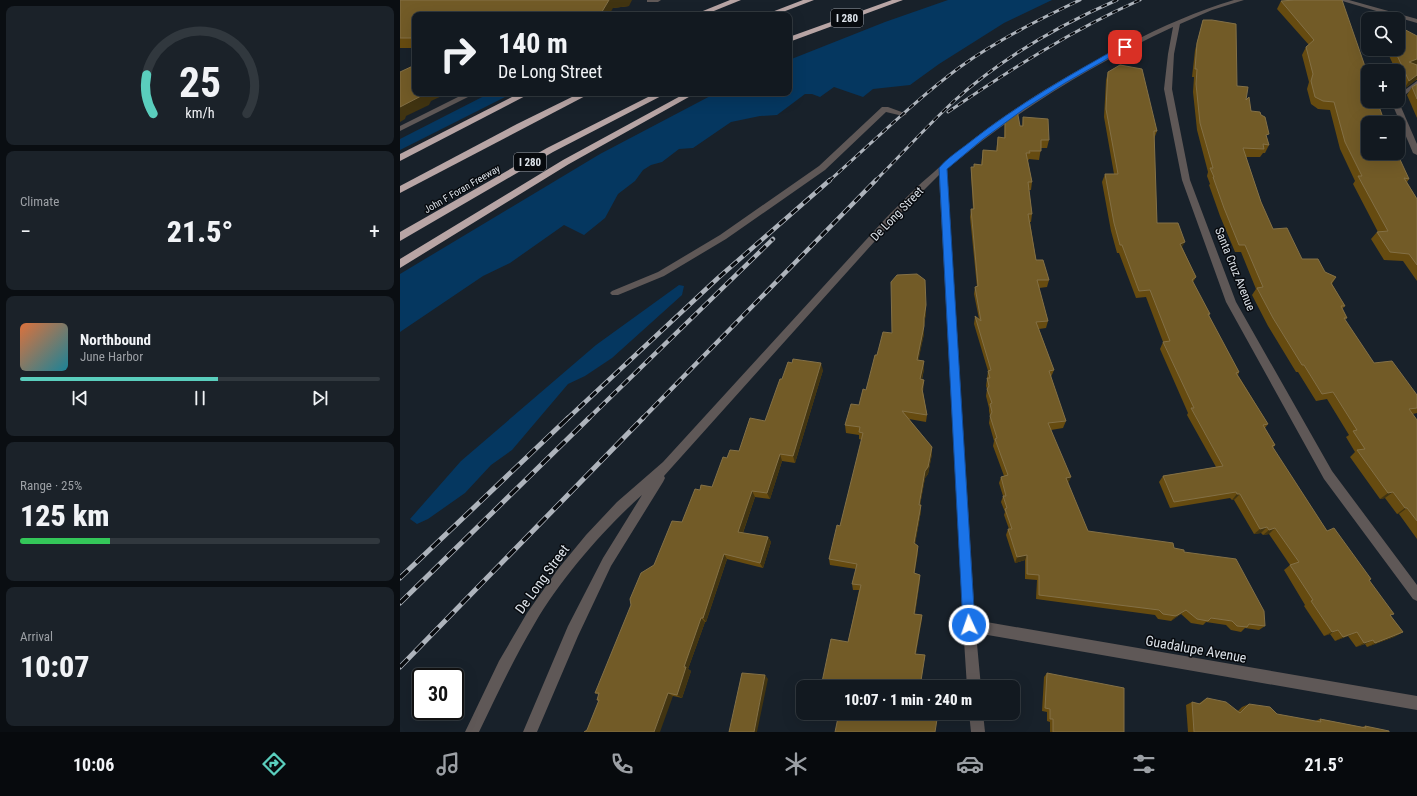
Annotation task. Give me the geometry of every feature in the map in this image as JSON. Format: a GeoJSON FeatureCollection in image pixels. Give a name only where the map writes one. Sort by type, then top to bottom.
{"type":"FeatureCollection","features":[{"type":"Feature","properties":{"kind":"highway"},"geometry":{"type":"LineString","coordinates":[[705,12],[737,0]]}},
{"type":"Feature","properties":{"kind":"highway"},"geometry":{"type":"LineString","coordinates":[[776,12],[810,0]]}},
{"type":"Feature","properties":{"kind":"highway","name":"I 280"},"geometry":{"type":"LineString","coordinates":[[792,39],[899,0]]}},
{"type":"Feature","properties":{"kind":"highway"},"geometry":{"type":"LineString","coordinates":[[400,158],[521,96]]}},
{"type":"Feature","properties":{"kind":"highway"},"geometry":{"type":"LineString","coordinates":[[400,190],[520,126],[581,96]]}},
{"type":"Feature","properties":{"kind":"highway","name":"John F Foran Freeway"},"geometry":{"type":"LineString","coordinates":[[400,238],[550,150],[656,96]]}},
{"type":"Feature","properties":{"kind":"highway"},"geometry":{"type":"LineString","coordinates":[[400,264],[566,162],[687,96]]}},
{"type":"Feature","properties":{"kind":"street"},"geometry":{"type":"LineString","coordinates":[[649,1],[658,0]]}},
{"type":"Feature","properties":{"kind":"street"},"geometry":{"type":"LineString","coordinates":[[1177,23],[1210,9],[1241,0]]}},
{"type":"Feature","properties":{"kind":"street"},"geometry":{"type":"LineString","coordinates":[[1342,0],[1417,21]]}},
{"type":"Feature","properties":{"kind":"street","name":"De Long Street"},"geometry":{"type":"LineString","coordinates":[[472,732],[504,666],[528,624],[562,573],[590,539],[621,506],[667,466],[889,220],[943,168],[980,138],[1021,108],[1062,81],[1119,50],[1177,23]]}},
{"type":"Feature","properties":{"kind":"street","name":"Santa Cruz Avenue"},"geometry":{"type":"LineString","coordinates":[[1177,23],[1171,54],[1168,89],[1186,180],[1231,302],[1328,475],[1417,595]]}},
{"type":"Feature","properties":{"kind":"street"},"geometry":{"type":"LineString","coordinates":[[1405,92],[1417,83]]}},
{"type":"Feature","properties":{"kind":"street"},"geometry":{"type":"LineString","coordinates":[[400,128],[466,96]]}},
{"type":"Feature","properties":{"kind":"street"},"geometry":{"type":"LineString","coordinates":[[1398,108],[1417,153]]}},
{"type":"Feature","properties":{"kind":"street"},"geometry":{"type":"LineString","coordinates":[[615,293],[661,274],[723,236],[822,168],[885,109],[903,114]]}},
{"type":"Feature","properties":{"kind":"street"},"geometry":{"type":"LineString","coordinates":[[943,168],[973,680]]}},
{"type":"Feature","properties":{"kind":"street","name":"De Long Street"},"geometry":{"type":"LineString","coordinates":[[530,732],[573,631],[607,562],[636,513],[667,466]]}},
{"type":"Feature","properties":{"kind":"street","name":"Guadalupe Avenue"},"geometry":{"type":"LineString","coordinates":[[969,625],[1417,704]]}},
{"type":"Feature","properties":{"kind":"street"},"geometry":{"type":"LineString","coordinates":[[977,720],[978,732]]}},
{"type":"Feature","properties":{"kind":"shaded area"},"geometry":{"type":"Polygon","coordinates":[[[948,0],[1052,0],[1004,23],[939,64],[910,85],[873,89],[863,97],[834,87],[820,97],[812,94],[805,94],[777,115],[760,116],[731,122],[693,148],[679,149],[662,162],[651,165],[643,170],[635,181],[618,194],[605,218],[584,235],[564,225],[510,263],[483,276],[400,332],[400,274],[600,154],[710,96],[792,96],[792,59],[885,22],[948,0]]]}},
{"type":"Feature","properties":{"kind":"shaded area"},"geometry":{"type":"Polygon","coordinates":[[[484,96],[507,96],[400,150],[400,139],[484,96]]]}},
{"type":"Feature","properties":{"kind":"shaded area"},"geometry":{"type":"Polygon","coordinates":[[[679,285],[684,286],[682,295],[612,358],[585,376],[568,384],[512,450],[491,465],[465,493],[428,519],[417,524],[410,519],[461,461],[596,345],[679,285]]]}},
{"type":"Feature","properties":{"kind":"building"},"geometry":{"type":"Polygon","coordinates":[[[400,0],[609,0],[602,12],[412,12],[412,38],[400,38],[400,0]]]}},
{"type":"Feature","properties":{"kind":"building"},"geometry":{"type":"Polygon","coordinates":[[[1342,0],[1364,64],[1361,64],[1361,108],[1380,108],[1382,116],[1361,116],[1361,160],[1400,160],[1409,179],[1404,178],[1417,199],[1417,265],[1409,254],[1390,252],[1377,232],[1388,231],[1358,176],[1362,176],[1345,142],[1334,102],[1323,101],[1315,97],[1311,81],[1313,74],[1306,47],[1314,40],[1281,1],[1342,0]]]}},
{"type":"Feature","properties":{"kind":"building"},"geometry":{"type":"Polygon","coordinates":[[[1203,20],[1236,24],[1237,86],[1248,87],[1246,100],[1249,97],[1251,111],[1260,112],[1261,115],[1265,117],[1269,134],[1266,135],[1269,145],[1263,144],[1264,149],[1243,148],[1261,202],[1273,229],[1287,228],[1302,259],[1318,259],[1325,272],[1336,277],[1331,283],[1345,306],[1341,306],[1347,318],[1344,318],[1374,363],[1392,361],[1417,395],[1417,408],[1409,409],[1417,420],[1417,521],[1393,492],[1388,493],[1357,450],[1365,449],[1353,431],[1357,430],[1333,392],[1322,394],[1273,318],[1257,288],[1263,287],[1245,245],[1239,245],[1224,208],[1210,168],[1213,168],[1200,123],[1196,84],[1197,69],[1195,69],[1197,43],[1203,20]]]}},
{"type":"Feature","properties":{"kind":"building"},"geometry":{"type":"Polygon","coordinates":[[[1405,30],[1417,36],[1417,59],[1409,62],[1417,65],[1417,75],[1409,81],[1405,72],[1405,64],[1401,64],[1397,56],[1405,56],[1405,30]]]}},
{"type":"Feature","properties":{"kind":"building"},"geometry":{"type":"Polygon","coordinates":[[[1120,65],[1142,69],[1157,131],[1154,131],[1157,223],[1178,223],[1185,242],[1180,244],[1196,277],[1192,280],[1210,314],[1208,314],[1239,372],[1236,373],[1268,424],[1263,425],[1275,445],[1272,446],[1327,531],[1334,528],[1371,579],[1369,580],[1394,614],[1390,615],[1403,632],[1375,643],[1373,640],[1364,643],[1357,632],[1343,637],[1338,630],[1332,632],[1311,601],[1313,600],[1290,565],[1299,562],[1275,528],[1269,530],[1267,527],[1260,529],[1240,494],[1237,494],[1236,492],[1174,502],[1163,476],[1223,466],[1191,408],[1194,408],[1163,342],[1170,341],[1150,290],[1139,291],[1122,245],[1120,245],[1114,223],[1105,174],[1118,174],[1106,109],[1108,72],[1120,65]]]}},
{"type":"Feature","properties":{"kind":"building"},"geometry":{"type":"Polygon","coordinates":[[[412,66],[412,96],[421,96],[400,107],[400,72],[412,66]]]}},
{"type":"Feature","properties":{"kind":"building"},"geometry":{"type":"Polygon","coordinates":[[[1417,84],[1417,99],[1412,87],[1417,84]]]}},
{"type":"Feature","properties":{"kind":"building"},"geometry":{"type":"Polygon","coordinates":[[[1017,110],[1020,126],[1023,126],[1023,117],[1048,119],[1049,140],[1041,140],[1041,151],[1029,151],[1030,153],[1026,153],[1032,182],[1028,182],[1032,214],[1028,214],[1036,260],[1043,260],[1049,280],[1037,280],[1048,321],[1036,322],[1054,370],[1049,371],[1066,421],[1048,423],[1071,477],[1066,478],[1088,531],[1173,543],[1174,548],[1184,550],[1184,552],[1236,559],[1264,611],[1265,626],[1249,624],[1247,627],[1237,626],[1232,621],[1211,618],[1208,621],[1197,619],[1186,610],[1176,616],[1163,614],[1159,610],[1039,595],[1039,575],[1027,574],[1027,555],[1017,557],[1008,529],[1012,529],[1005,509],[1007,508],[1003,496],[1006,496],[1001,477],[1008,475],[995,439],[997,438],[990,416],[992,412],[990,404],[992,403],[987,389],[989,386],[987,378],[990,378],[988,371],[991,370],[975,316],[981,321],[975,287],[978,286],[971,209],[974,209],[971,167],[974,167],[974,164],[982,165],[983,150],[997,151],[998,137],[1005,138],[1005,119],[1017,110]]]}},
{"type":"Feature","properties":{"kind":"building"},"geometry":{"type":"Polygon","coordinates":[[[917,274],[925,280],[926,305],[924,326],[917,360],[924,361],[920,379],[924,380],[922,389],[927,415],[902,411],[932,447],[928,467],[925,471],[914,543],[918,546],[914,573],[920,575],[914,614],[922,615],[915,654],[925,655],[921,680],[822,680],[831,639],[848,642],[861,585],[852,584],[857,564],[829,559],[837,525],[840,526],[863,433],[859,432],[860,427],[845,425],[851,404],[859,405],[863,389],[866,390],[875,355],[877,355],[883,332],[892,333],[891,282],[897,275],[917,274]]]}},
{"type":"Feature","properties":{"kind":"building"},"geometry":{"type":"Polygon","coordinates":[[[793,359],[821,363],[793,456],[780,454],[767,493],[752,491],[738,532],[768,537],[760,563],[724,554],[703,618],[701,618],[684,667],[686,667],[677,695],[668,693],[654,732],[584,732],[587,730],[599,700],[597,700],[599,693],[595,693],[631,605],[630,599],[641,573],[654,565],[672,521],[682,522],[695,489],[700,490],[701,485],[712,487],[723,457],[727,458],[730,450],[739,451],[750,418],[765,421],[780,379],[782,379],[788,362],[792,363],[793,359]]]}},
{"type":"Feature","properties":{"kind":"building"},"geometry":{"type":"Polygon","coordinates":[[[742,673],[765,675],[754,732],[729,732],[742,673]]]}},
{"type":"Feature","properties":{"kind":"building"},"geometry":{"type":"Polygon","coordinates":[[[1047,673],[1124,688],[1124,732],[1053,732],[1053,719],[1050,719],[1050,709],[1045,708],[1047,673]]]}},
{"type":"Feature","properties":{"kind":"building"},"geometry":{"type":"Polygon","coordinates":[[[1207,698],[1226,702],[1240,713],[1249,704],[1270,707],[1277,714],[1321,722],[1320,719],[1366,728],[1365,726],[1389,732],[1194,732],[1192,702],[1200,704],[1207,698]]]}},
{"type":"Feature","properties":{"kind":"building"},"geometry":{"type":"Polygon","coordinates":[[[838,720],[937,720],[935,732],[835,732],[838,720]]]}},
{"type":"Feature","properties":{"kind":"railway"},"geometry":{"type":"LineString","coordinates":[[829,181],[910,108],[960,67],[1018,31],[1080,0]]}},
{"type":"Feature","properties":{"kind":"railway"},"geometry":{"type":"LineString","coordinates":[[875,181],[924,130],[972,85],[1032,44],[1074,20],[1117,0]]}},
{"type":"Feature","properties":{"kind":"railway"},"geometry":{"type":"LineString","coordinates":[[948,112],[1042,52],[1090,24],[1140,0]]}},
{"type":"Feature","properties":{"kind":"railway"},"geometry":{"type":"LineString","coordinates":[[567,419],[718,278],[830,180]]}},
{"type":"Feature","properties":{"kind":"railway"},"geometry":{"type":"LineString","coordinates":[[642,419],[876,180]]}},
{"type":"Feature","properties":{"kind":"railway"},"geometry":{"type":"LineString","coordinates":[[588,419],[773,239]]}},
{"type":"Feature","properties":{"kind":"railway"},"geometry":{"type":"LineString","coordinates":[[400,578],[568,418]]}},
{"type":"Feature","properties":{"kind":"railway"},"geometry":{"type":"LineString","coordinates":[[400,603],[589,418]]}},
{"type":"Feature","properties":{"kind":"railway"},"geometry":{"type":"LineString","coordinates":[[400,667],[643,418]]}},
{"type":"Feature","properties":{"kind":"route"},"geometry":{"type":"LineString","coordinates":[[969,625],[944,215],[943,168],[980,138],[1021,108],[1062,81],[1125,47]]}}]}
